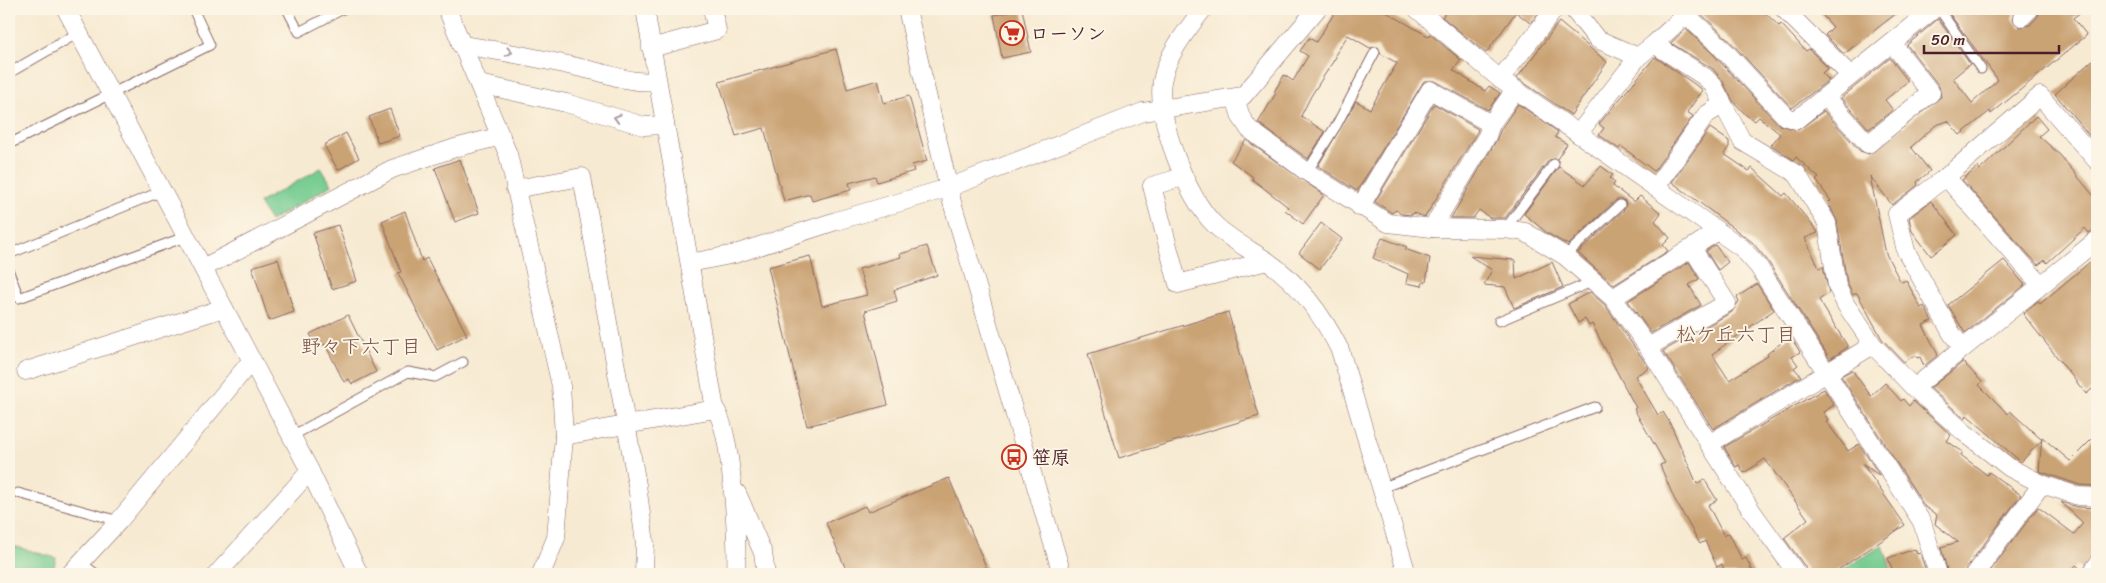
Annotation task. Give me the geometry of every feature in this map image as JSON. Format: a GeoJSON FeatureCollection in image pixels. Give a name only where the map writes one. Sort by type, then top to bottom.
{"type":"FeatureCollection","features":[{"type":"Feature","properties":{"kind":"street"},"geometry":{"type":"LineString","coordinates":[[66,9],[292,436],[359,574]]}},
{"type":"Feature","properties":{"kind":"street"},"geometry":{"type":"LineString","coordinates":[[448,9],[461,45],[501,136],[561,386],[564,436],[556,538],[541,574]]}},
{"type":"Feature","properties":{"kind":"street"},"geometry":{"type":"LineString","coordinates":[[645,9],[715,409],[721,416],[736,521],[736,574]]}},
{"type":"Feature","properties":{"kind":"street"},"geometry":{"type":"LineString","coordinates":[[652,48],[717,30],[712,9]]}},
{"type":"Feature","properties":{"kind":"street"},"geometry":{"type":"LineString","coordinates":[[908,9],[948,188],[1062,574]]}},
{"type":"Feature","properties":{"kind":"street"},"geometry":{"type":"LineString","coordinates":[[1203,9],[1172,54],[1162,81],[1163,108],[1183,177],[1197,205],[1212,223],[1286,276],[1315,306],[1333,336],[1340,350],[1408,574]]}},
{"type":"Feature","properties":{"kind":"street"},"geometry":{"type":"LineString","coordinates":[[690,263],[735,254],[836,221],[948,188],[1142,112],[1242,96],[1317,9]]}},
{"type":"Feature","properties":{"kind":"street"},"geometry":{"type":"LineString","coordinates":[[1500,79],[1555,9]]}},
{"type":"Feature","properties":{"kind":"street"},"geometry":{"type":"LineString","coordinates":[[1573,9],[1597,39],[1638,57]]}},
{"type":"Feature","properties":{"kind":"street"},"geometry":{"type":"LineString","coordinates":[[1784,9],[1850,76]]}},
{"type":"Feature","properties":{"kind":"street"},"geometry":{"type":"LineString","coordinates":[[1578,134],[1638,57],[1689,12],[1786,118],[1796,120],[1934,9]]}},
{"type":"Feature","properties":{"kind":"street"},"geometry":{"type":"LineString","coordinates":[[1427,12],[1500,79],[1742,248],[1758,266],[1922,522],[1938,574]]}},
{"type":"Feature","properties":{"kind":"street"},"geometry":{"type":"LineString","coordinates":[[1826,97],[1868,144],[1924,99],[1931,93],[1892,42]]}},
{"type":"Feature","properties":{"kind":"street"},"geometry":{"type":"LineString","coordinates":[[1654,44],[1705,78],[1713,86],[1742,141],[1797,174],[1827,223],[1837,286],[1846,306],[1874,345],[1914,388],[1965,433],[2010,468],[2042,484],[2078,496],[2097,497]]}},
{"type":"Feature","properties":{"kind":"street"},"geometry":{"type":"LineString","coordinates":[[461,45],[507,51],[592,70],[639,83],[657,81]]}},
{"type":"Feature","properties":{"kind":"street"},"geometry":{"type":"LineString","coordinates":[[479,84],[566,104],[644,126],[665,125]]}},
{"type":"Feature","properties":{"kind":"street"},"geometry":{"type":"LineString","coordinates":[[1360,207],[1430,90],[1492,124]]}},
{"type":"Feature","properties":{"kind":"street"},"geometry":{"type":"LineString","coordinates":[[1432,228],[1487,136],[1492,124],[1515,90]]}},
{"type":"Feature","properties":{"kind":"street"},"geometry":{"type":"LineString","coordinates":[[1963,348],[1952,334],[1906,251],[1897,214],[1946,177],[2040,96],[2097,161]]}},
{"type":"Feature","properties":{"kind":"street"},"geometry":{"type":"LineString","coordinates":[[1235,98],[1241,117],[1249,128],[1307,172],[1388,224],[1432,228],[1506,229],[1525,232],[1565,256],[1613,298],[1648,347],[1752,510],[1798,574]]}},
{"type":"Feature","properties":{"kind":"street"},"geometry":{"type":"LineString","coordinates":[[1656,187],[1706,115],[1724,104]]}},
{"type":"Feature","properties":{"kind":"street"},"geometry":{"type":"LineString","coordinates":[[203,268],[392,169],[455,148],[501,136]]}},
{"type":"Feature","properties":{"kind":"street"},"geometry":{"type":"LineString","coordinates":[[515,189],[582,177],[627,424],[645,543],[644,574]]}},
{"type":"Feature","properties":{"kind":"street"},"geometry":{"type":"LineString","coordinates":[[1183,177],[1152,186],[1178,284],[1267,261]]}},
{"type":"Feature","properties":{"kind":"street"},"geometry":{"type":"LineString","coordinates":[[1946,177],[2041,285]]}},
{"type":"Feature","properties":{"kind":"street"},"geometry":{"type":"LineString","coordinates":[[1613,298],[1718,231]]}},
{"type":"Feature","properties":{"kind":"street"},"geometry":{"type":"LineString","coordinates":[[1914,388],[2097,240]]}},
{"type":"Feature","properties":{"kind":"street"},"geometry":{"type":"LineString","coordinates":[[1648,347],[1727,303],[1692,248]]}},
{"type":"Feature","properties":{"kind":"street"},"geometry":{"type":"LineString","coordinates":[[26,371],[224,308]]}},
{"type":"Feature","properties":{"kind":"street"},"geometry":{"type":"LineString","coordinates":[[1709,444],[1874,345]]}},
{"type":"Feature","properties":{"kind":"street"},"geometry":{"type":"LineString","coordinates":[[76,568],[118,521],[252,360]]}},
{"type":"Feature","properties":{"kind":"street"},"geometry":{"type":"LineString","coordinates":[[564,436],[715,409]]}},
{"type":"Feature","properties":{"kind":"street"},"geometry":{"type":"LineString","coordinates":[[217,574],[310,471]]}},
{"type":"Feature","properties":{"kind":"street"},"geometry":{"type":"LineString","coordinates":[[731,481],[763,553],[766,574]]}},
{"type":"Feature","properties":{"kind":"street"},"geometry":{"type":"LineString","coordinates":[[1975,574],[2042,484]]}},
{"type":"Feature","properties":{"kind":"street"},"geometry":{"type":"LineString","coordinates":[[2091,574],[2097,565]]}},
{"type":"Feature","properties":{"kind":"lane"},"geometry":{"type":"LineString","coordinates":[[9,144],[110,92],[210,45],[193,9]]}},
{"type":"Feature","properties":{"kind":"lane"},"geometry":{"type":"LineString","coordinates":[[287,9],[299,32],[343,9]]}},
{"type":"Feature","properties":{"kind":"lane"},"geometry":{"type":"LineString","coordinates":[[1940,9],[1981,69]]}},
{"type":"Feature","properties":{"kind":"lane"},"geometry":{"type":"LineString","coordinates":[[9,73],[78,33]]}},
{"type":"Feature","properties":{"kind":"lane"},"geometry":{"type":"LineString","coordinates":[[1307,172],[1336,124],[1375,52]]}},
{"type":"Feature","properties":{"kind":"lane"},"geometry":{"type":"LineString","coordinates":[[1506,229],[1554,164]]}},
{"type":"Feature","properties":{"kind":"lane"},"geometry":{"type":"LineString","coordinates":[[9,254],[162,191]]}},
{"type":"Feature","properties":{"kind":"lane"},"geometry":{"type":"LineString","coordinates":[[1565,256],[1620,205]]}},
{"type":"Feature","properties":{"kind":"lane"},"geometry":{"type":"LineString","coordinates":[[9,272],[19,298],[185,236]]}},
{"type":"Feature","properties":{"kind":"lane"},"geometry":{"type":"LineString","coordinates":[[1498,321],[1594,282]]}},
{"type":"Feature","properties":{"kind":"lane"},"geometry":{"type":"LineString","coordinates":[[292,436],[408,372],[435,378],[463,362]]}},
{"type":"Feature","properties":{"kind":"lane"},"geometry":{"type":"LineString","coordinates":[[1381,488],[1595,408]]}},
{"type":"Feature","properties":{"kind":"lane"},"geometry":{"type":"LineString","coordinates":[[18,493],[118,521]]}},
{"type":"Feature","properties":{"kind":"lane"},"geometry":{"type":"LineString","coordinates":[[76,568],[96,574]]}},
{"type":"Feature","properties":{"kind":"green space"},"geometry":{"type":"Polygon","coordinates":[[[321,168],[332,185],[270,221],[259,203],[321,168]]]}},
{"type":"Feature","properties":{"kind":"green space"},"geometry":{"type":"Polygon","coordinates":[[[9,545],[56,558],[52,574],[9,574],[9,545]]]}},
{"type":"Feature","properties":{"kind":"green space"},"geometry":{"type":"Polygon","coordinates":[[[1883,545],[1892,574],[1836,574],[1883,545]]]}},
{"type":"Feature","properties":{"kind":"building","name":"ローソン"},"geometry":{"type":"Polygon","coordinates":[[[1008,9],[1022,9],[1031,52],[1002,58],[994,15],[1009,12],[1008,9]]]}},
{"type":"Feature","properties":{"kind":"building"},"geometry":{"type":"Polygon","coordinates":[[[1337,9],[1381,9],[1428,36],[1430,34],[1461,60],[1453,70],[1485,91],[1489,86],[1500,93],[1488,110],[1435,81],[1424,81],[1357,191],[1318,166],[1356,101],[1370,109],[1397,63],[1381,54],[1378,47],[1370,48],[1348,35],[1335,55],[1336,57],[1311,96],[1301,116],[1325,132],[1308,159],[1258,123],[1276,93],[1274,92],[1284,75],[1293,81],[1308,56],[1300,51],[1309,38],[1316,42],[1337,9]]]}},
{"type":"Feature","properties":{"kind":"building"},"geometry":{"type":"Polygon","coordinates":[[[1448,9],[1542,9],[1530,23],[1516,12],[1486,53],[1442,17],[1448,9]]]}},
{"type":"Feature","properties":{"kind":"building"},"geometry":{"type":"Polygon","coordinates":[[[1702,9],[1761,9],[1779,26],[1781,24],[1806,51],[1809,49],[1828,68],[1822,73],[1829,80],[1792,108],[1727,38],[1701,14],[1702,9]]]}},
{"type":"Feature","properties":{"kind":"building"},"geometry":{"type":"Polygon","coordinates":[[[1817,9],[1902,9],[1844,54],[1825,35],[1833,27],[1817,9]]]}},
{"type":"Feature","properties":{"kind":"building"},"geometry":{"type":"Polygon","coordinates":[[[1946,9],[2015,9],[2012,19],[2020,27],[2030,25],[2038,16],[2040,9],[2085,9],[2073,18],[2087,35],[1991,114],[1990,111],[1960,135],[1948,121],[1936,125],[1911,147],[1930,171],[1917,182],[1918,185],[1892,205],[1870,176],[1886,254],[1899,279],[1902,282],[1906,280],[1921,308],[1924,306],[1932,321],[1923,325],[1938,355],[1924,366],[1920,357],[1917,358],[1915,355],[1904,362],[1882,339],[1857,293],[1853,295],[1847,283],[1837,221],[1828,202],[1831,201],[1816,180],[1819,178],[1796,157],[1794,160],[1771,145],[1780,134],[1759,117],[1755,121],[1746,115],[1733,101],[1722,80],[1713,69],[1671,43],[1686,29],[1712,53],[1779,125],[1798,130],[1824,111],[1860,151],[1869,154],[1941,97],[1939,86],[1907,45],[1938,19],[1970,64],[1953,78],[1972,103],[1998,80],[1946,9]]]}},
{"type":"Feature","properties":{"kind":"building"},"geometry":{"type":"Polygon","coordinates":[[[1559,22],[1607,62],[1571,115],[1517,78],[1559,22]]]}},
{"type":"Feature","properties":{"kind":"building"},"geometry":{"type":"Polygon","coordinates":[[[836,49],[847,89],[878,80],[884,103],[909,96],[927,161],[912,165],[914,171],[877,182],[875,176],[849,183],[851,190],[812,201],[810,194],[784,201],[764,128],[736,136],[719,82],[836,49]]]}},
{"type":"Feature","properties":{"kind":"building"},"geometry":{"type":"Polygon","coordinates":[[[2097,56],[2097,145],[2055,94],[2097,56]]]}},
{"type":"Feature","properties":{"kind":"building"},"geometry":{"type":"Polygon","coordinates":[[[1655,57],[1703,90],[1687,112],[1693,116],[1654,171],[1621,146],[1619,149],[1599,135],[1604,128],[1599,124],[1655,57]]]}},
{"type":"Feature","properties":{"kind":"building"},"geometry":{"type":"Polygon","coordinates":[[[1890,58],[1908,81],[1885,100],[1893,110],[1869,129],[1841,98],[1890,58]]]}},
{"type":"Feature","properties":{"kind":"building"},"geometry":{"type":"Polygon","coordinates":[[[1434,104],[1478,129],[1477,132],[1425,217],[1413,213],[1412,215],[1401,214],[1396,210],[1392,213],[1375,202],[1434,104]]]}},
{"type":"Feature","properties":{"kind":"building"},"geometry":{"type":"Polygon","coordinates":[[[1518,104],[1558,132],[1555,137],[1567,144],[1557,159],[1549,160],[1505,218],[1490,218],[1479,210],[1473,218],[1451,218],[1496,141],[1501,129],[1518,104]]]}},
{"type":"Feature","properties":{"kind":"building"},"geometry":{"type":"Polygon","coordinates":[[[390,109],[400,136],[378,143],[369,117],[390,109]]]}},
{"type":"Feature","properties":{"kind":"building"},"geometry":{"type":"Polygon","coordinates":[[[2036,116],[2047,129],[2039,136],[2060,155],[2097,200],[2097,226],[2089,233],[2085,228],[2047,263],[2045,260],[2038,265],[1962,180],[1978,167],[1980,170],[2036,116]]]}},
{"type":"Feature","properties":{"kind":"building"},"geometry":{"type":"Polygon","coordinates":[[[1710,128],[1729,141],[1729,147],[1724,154],[1749,171],[1752,168],[1783,196],[1786,193],[1817,231],[1818,233],[1805,238],[1819,268],[1823,266],[1829,293],[1819,300],[1848,347],[1830,359],[1767,260],[1752,242],[1672,182],[1710,128]]]}},
{"type":"Feature","properties":{"kind":"building"},"geometry":{"type":"Polygon","coordinates":[[[346,133],[359,158],[338,170],[324,145],[346,133]]]}},
{"type":"Feature","properties":{"kind":"building"},"geometry":{"type":"Polygon","coordinates":[[[1246,140],[1324,195],[1303,224],[1285,210],[1288,207],[1231,161],[1246,140]]]}},
{"type":"Feature","properties":{"kind":"building"},"geometry":{"type":"Polygon","coordinates":[[[460,159],[479,213],[455,222],[435,168],[460,159]]]}},
{"type":"Feature","properties":{"kind":"building"},"geometry":{"type":"Polygon","coordinates":[[[1601,166],[1613,175],[1610,178],[1615,182],[1613,186],[1634,202],[1640,196],[1661,213],[1655,221],[1670,238],[1663,245],[1668,251],[1614,285],[1578,253],[1624,210],[1626,204],[1624,200],[1616,200],[1568,245],[1547,233],[1524,214],[1559,167],[1585,185],[1601,166]]]}},
{"type":"Feature","properties":{"kind":"building"},"geometry":{"type":"Polygon","coordinates":[[[1931,201],[1957,235],[1931,256],[1912,231],[1909,218],[1931,201]]]}},
{"type":"Feature","properties":{"kind":"building"},"geometry":{"type":"Polygon","coordinates":[[[405,211],[422,261],[427,258],[467,335],[437,350],[398,273],[401,272],[382,221],[405,211]]]}},
{"type":"Feature","properties":{"kind":"building"},"geometry":{"type":"Polygon","coordinates":[[[1321,223],[1342,239],[1320,269],[1299,253],[1321,223]]]}},
{"type":"Feature","properties":{"kind":"building"},"geometry":{"type":"Polygon","coordinates":[[[338,225],[357,281],[332,289],[313,233],[338,225]]]}},
{"type":"Feature","properties":{"kind":"building"},"geometry":{"type":"Polygon","coordinates":[[[1382,238],[1430,258],[1426,282],[1423,282],[1422,286],[1406,283],[1408,274],[1373,258],[1382,238]]]}},
{"type":"Feature","properties":{"kind":"building"},"geometry":{"type":"Polygon","coordinates":[[[1715,245],[1728,262],[1718,270],[1706,251],[1715,245]]]}},
{"type":"Feature","properties":{"kind":"building"},"geometry":{"type":"Polygon","coordinates":[[[927,246],[937,275],[894,290],[897,301],[865,311],[888,405],[807,426],[768,267],[810,256],[822,306],[867,295],[859,269],[901,257],[900,254],[927,246]]]}},
{"type":"Feature","properties":{"kind":"building"},"geometry":{"type":"Polygon","coordinates":[[[1470,256],[1515,260],[1516,279],[1552,262],[1563,287],[1514,308],[1505,287],[1484,285],[1492,270],[1470,256]]]}},
{"type":"Feature","properties":{"kind":"building"},"geometry":{"type":"Polygon","coordinates":[[[2097,256],[2097,385],[2086,394],[2023,314],[2038,301],[2040,304],[2097,256]]]}},
{"type":"Feature","properties":{"kind":"building"},"geometry":{"type":"Polygon","coordinates":[[[278,259],[294,312],[269,321],[252,267],[278,259]]]}},
{"type":"Feature","properties":{"kind":"building"},"geometry":{"type":"Polygon","coordinates":[[[2004,260],[2025,285],[1965,333],[1948,305],[2004,260]]]}},
{"type":"Feature","properties":{"kind":"building"},"geometry":{"type":"Polygon","coordinates":[[[1689,262],[1699,279],[1689,285],[1701,305],[1651,333],[1628,301],[1689,262]]]}},
{"type":"Feature","properties":{"kind":"building"},"geometry":{"type":"Polygon","coordinates":[[[1757,284],[1774,310],[1712,354],[1729,380],[1768,356],[1767,354],[1790,336],[1800,352],[1792,357],[1798,365],[1794,368],[1801,376],[1713,429],[1663,351],[1732,312],[1739,301],[1737,297],[1757,284]]]}},
{"type":"Feature","properties":{"kind":"building"},"geometry":{"type":"Polygon","coordinates":[[[1590,292],[1605,305],[1649,368],[1635,376],[1658,415],[1663,412],[1671,425],[1697,484],[1704,479],[1717,500],[1708,505],[1724,536],[1729,533],[1742,560],[1746,558],[1754,574],[1715,574],[1724,569],[1722,564],[1717,567],[1705,541],[1700,544],[1674,498],[1660,465],[1665,463],[1634,409],[1636,408],[1592,324],[1589,326],[1585,319],[1578,323],[1568,304],[1590,292]]]}},
{"type":"Feature","properties":{"kind":"building"},"geometry":{"type":"Polygon","coordinates":[[[1228,312],[1259,416],[1119,458],[1088,354],[1228,312]]]}},
{"type":"Feature","properties":{"kind":"building"},"geometry":{"type":"Polygon","coordinates":[[[348,315],[376,372],[352,384],[349,379],[344,382],[325,344],[317,348],[310,334],[348,315]]]}},
{"type":"Feature","properties":{"kind":"building"},"geometry":{"type":"Polygon","coordinates":[[[1963,362],[1982,382],[1979,385],[2008,414],[2010,411],[2042,440],[2021,462],[1967,415],[1965,419],[1930,388],[1963,362]]]}},
{"type":"Feature","properties":{"kind":"building"},"geometry":{"type":"Polygon","coordinates":[[[1852,370],[1871,396],[1885,383],[1901,401],[1903,399],[1909,406],[1913,401],[1951,435],[1947,441],[1963,452],[1961,455],[1987,475],[1989,472],[2021,495],[1966,568],[1965,574],[1948,574],[1941,547],[1958,542],[1935,524],[1937,515],[1925,507],[1841,376],[1852,370]]]}},
{"type":"Feature","properties":{"kind":"building"},"geometry":{"type":"Polygon","coordinates":[[[1824,389],[1834,405],[1823,412],[1828,420],[1826,421],[1848,451],[1859,444],[1880,476],[1862,463],[1905,525],[1832,574],[1807,574],[1806,568],[1784,538],[1808,519],[1765,459],[1744,473],[1739,465],[1736,467],[1724,447],[1824,389]]]}},
{"type":"Feature","properties":{"kind":"building"},"geometry":{"type":"Polygon","coordinates":[[[2097,434],[2097,486],[2080,485],[2039,471],[2042,437],[2070,461],[2097,434]]]}},
{"type":"Feature","properties":{"kind":"building"},"geometry":{"type":"Polygon","coordinates":[[[949,478],[989,574],[848,574],[826,523],[865,506],[868,512],[949,478]]]}},
{"type":"Feature","properties":{"kind":"building"},"geometry":{"type":"Polygon","coordinates":[[[2061,502],[2077,507],[2097,508],[2097,551],[2082,570],[2076,565],[2069,574],[1988,574],[2038,507],[2074,534],[2083,523],[2061,502]]]}},
{"type":"Feature","properties":{"kind":"building"},"geometry":{"type":"Polygon","coordinates":[[[1915,549],[1917,554],[1920,553],[1927,574],[1894,574],[1888,558],[1915,549]]]}},
{"type":"Feature","properties":{"kind":"place","name":"ローソン"},"geometry":{"type":"Point","coordinates":[1012,33]}},
{"type":"Feature","properties":{"kind":"place","name":"笹原"},"geometry":{"type":"Point","coordinates":[1014,457]}},
{"type":"Feature","properties":{"kind":"district","name":"松ケ丘六丁目"},"geometry":{"type":"Point","coordinates":[1736,334]}},
{"type":"Feature","properties":{"kind":"district","name":"野々下六丁目"},"geometry":{"type":"Point","coordinates":[361,346]}}]}
